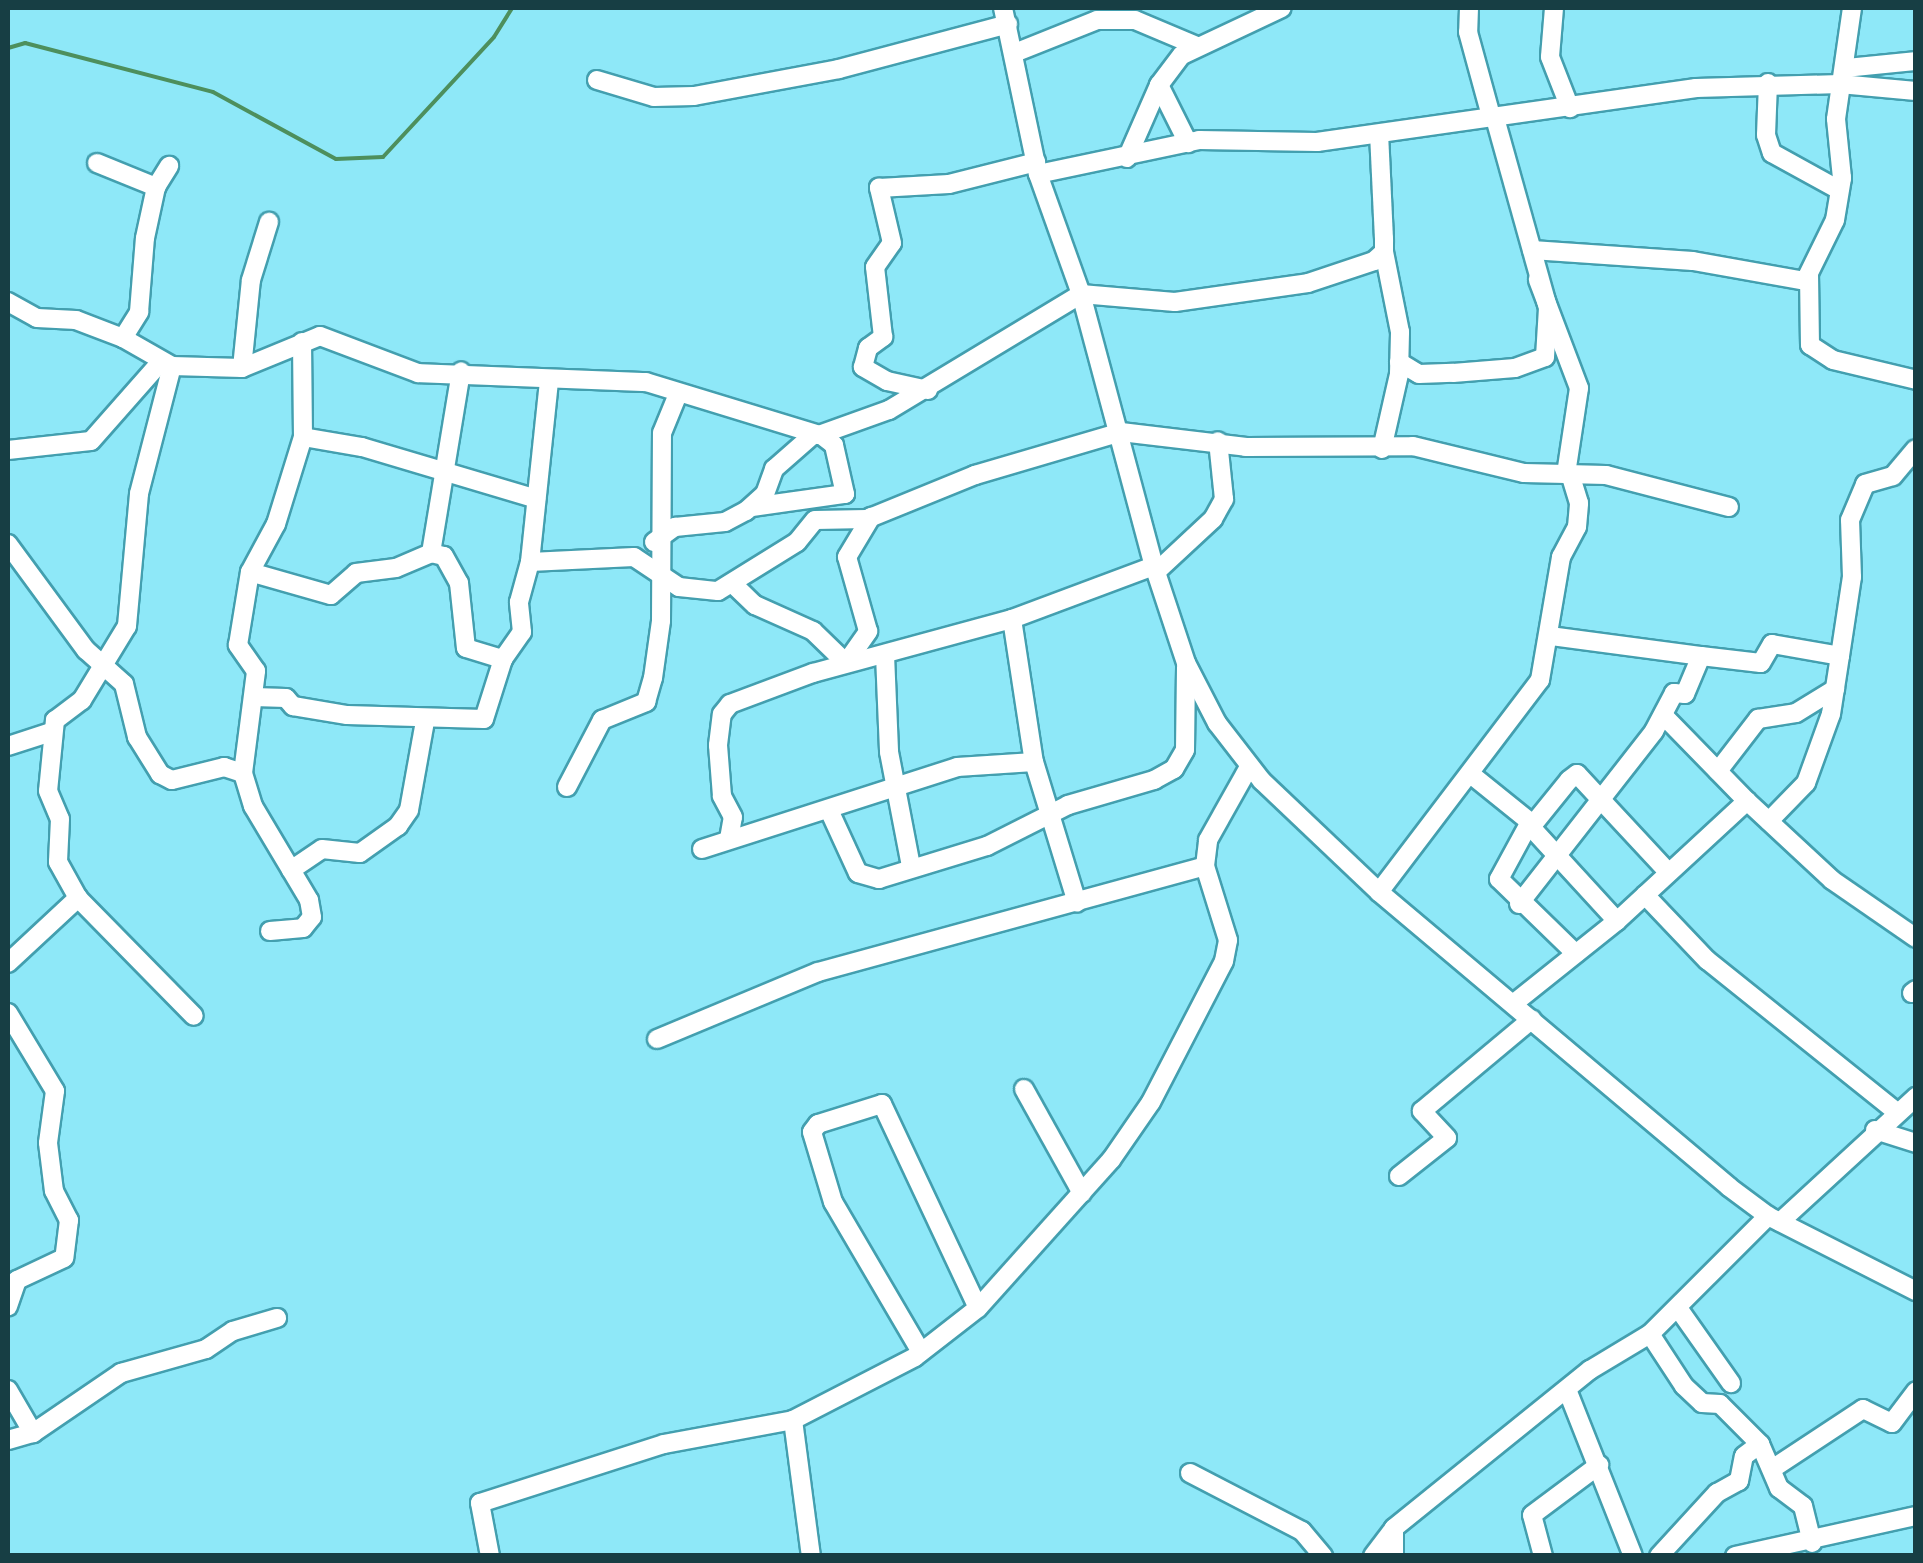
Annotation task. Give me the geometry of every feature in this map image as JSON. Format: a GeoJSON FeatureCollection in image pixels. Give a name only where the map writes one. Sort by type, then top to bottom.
{"type":"FeatureCollection","features":[{"type":"Feature","properties":{"kind":"street"},"geometry":{"type":"LineString","coordinates":[[1127,158],[1159,86],[1197,46],[1282,8]]}},
{"type":"Feature","properties":{"kind":"street"},"geometry":{"type":"LineString","coordinates":[[1399,362],[1419,374],[1539,363],[1549,345],[1532,250],[1468,32],[1469,8]]}},
{"type":"Feature","properties":{"kind":"street"},"geometry":{"type":"LineString","coordinates":[[1554,8],[1550,57],[1570,108]]}},
{"type":"Feature","properties":{"kind":"street"},"geometry":{"type":"LineString","coordinates":[[1532,250],[1692,261],[1787,282],[1805,281],[1835,220],[1843,76],[1852,8]]}},
{"type":"Feature","properties":{"kind":"street"},"geometry":{"type":"LineString","coordinates":[[597,80],[654,97],[694,96],[839,69],[1006,16],[1037,168],[1082,294],[1155,569],[1186,663],[1249,767],[1378,892],[1774,1219],[1916,1291]]}},
{"type":"Feature","properties":{"kind":"street"},"geometry":{"type":"LineString","coordinates":[[1016,52],[1097,20],[1154,25],[1197,46]]}},
{"type":"Feature","properties":{"kind":"street"},"geometry":{"type":"LineString","coordinates":[[928,390],[887,381],[864,367],[868,348],[882,337],[875,266],[892,243],[879,188],[949,184],[1037,168],[1127,158],[1188,143],[1317,142],[1493,116],[1843,76],[1916,62]]}},
{"type":"Feature","properties":{"kind":"street"},"geometry":{"type":"LineString","coordinates":[[1843,76],[1916,91]]}},
{"type":"Feature","properties":{"kind":"street"},"geometry":{"type":"LineString","coordinates":[[1768,83],[1766,135],[1772,153],[1839,190]]}},
{"type":"Feature","properties":{"kind":"street"},"geometry":{"type":"LineString","coordinates":[[1159,86],[1188,143]]}},
{"type":"Feature","properties":{"kind":"street"},"geometry":{"type":"LineString","coordinates":[[1379,134],[1384,252],[1399,362],[1382,448]]}},
{"type":"Feature","properties":{"kind":"street"},"geometry":{"type":"LineString","coordinates":[[96,164],[156,187]]}},
{"type":"Feature","properties":{"kind":"street"},"geometry":{"type":"LineString","coordinates":[[123,338],[138,312],[156,187],[169,166]]}},
{"type":"Feature","properties":{"kind":"street"},"geometry":{"type":"LineString","coordinates":[[242,368],[251,280],[269,222]]}},
{"type":"Feature","properties":{"kind":"street"},"geometry":{"type":"LineString","coordinates":[[752,507],[774,469],[817,435],[852,428],[928,390],[1082,294],[1175,302],[1308,283],[1384,252]]}},
{"type":"Feature","properties":{"kind":"street"},"geometry":{"type":"LineString","coordinates":[[1810,274],[1810,344],[1833,360],[1916,380]]}},
{"type":"Feature","properties":{"kind":"street"},"geometry":{"type":"LineString","coordinates":[[1378,892],[1473,776],[1540,680],[1551,636],[1561,557],[1577,527],[1579,503],[1568,474],[1580,388],[1538,280]]}},
{"type":"Feature","properties":{"kind":"street"},"geometry":{"type":"LineString","coordinates":[[8,302],[37,318],[76,320],[123,338],[166,365],[242,368],[302,342],[335,339],[392,368],[418,373],[461,371],[549,382],[646,382],[817,435],[834,445],[845,494],[752,507],[725,522],[675,527],[634,558]]}},
{"type":"Feature","properties":{"kind":"street"},"geometry":{"type":"LineString","coordinates":[[270,931],[303,928],[312,918],[291,870],[253,806],[243,773],[256,671],[238,645],[250,572],[276,524],[303,438],[302,342]]}},
{"type":"Feature","properties":{"kind":"street"},"geometry":{"type":"LineString","coordinates":[[8,450],[91,441],[166,365]]}},
{"type":"Feature","properties":{"kind":"street"},"geometry":{"type":"LineString","coordinates":[[8,746],[51,732],[104,667],[132,607],[140,494],[166,365]]}},
{"type":"Feature","properties":{"kind":"street"},"geometry":{"type":"LineString","coordinates":[[431,553],[444,469],[453,444],[461,371]]}},
{"type":"Feature","properties":{"kind":"street"},"geometry":{"type":"LineString","coordinates":[[254,697],[286,698],[293,706],[347,715],[425,721],[484,719],[503,659],[522,632],[519,602],[530,562],[549,382]]}},
{"type":"Feature","properties":{"kind":"street"},"geometry":{"type":"LineString","coordinates":[[567,787],[602,720],[646,702],[661,621],[662,432],[678,394]]}},
{"type":"Feature","properties":{"kind":"street"},"geometry":{"type":"LineString","coordinates":[[785,504],[821,518],[872,517],[975,475],[1121,432],[1218,441],[1412,446],[1524,473],[1606,474],[1729,507]]}},
{"type":"Feature","properties":{"kind":"street"},"geometry":{"type":"LineString","coordinates":[[303,438],[444,469],[536,499]]}},
{"type":"Feature","properties":{"kind":"street"},"geometry":{"type":"LineString","coordinates":[[728,839],[733,817],[722,796],[722,714],[730,704],[846,663],[1012,619],[1155,569],[1214,519],[1224,499],[1218,441]]}},
{"type":"Feature","properties":{"kind":"street"},"geometry":{"type":"LineString","coordinates":[[1769,821],[1806,783],[1835,689],[1852,577],[1850,520],[1864,484],[1893,476],[1916,449]]}},
{"type":"Feature","properties":{"kind":"street"},"geometry":{"type":"LineString","coordinates":[[846,663],[868,630],[847,557],[872,517]]}},
{"type":"Feature","properties":{"kind":"street"},"geometry":{"type":"LineString","coordinates":[[530,562],[645,559],[660,576],[695,591],[734,584],[821,518]]}},
{"type":"Feature","properties":{"kind":"street"},"geometry":{"type":"LineString","coordinates":[[8,544],[86,650],[124,684],[137,737],[160,774],[172,780],[224,768],[243,773]]}},
{"type":"Feature","properties":{"kind":"street"},"geometry":{"type":"LineString","coordinates":[[250,572],[331,595],[356,573],[431,553],[444,556],[459,584],[466,648],[503,659]]}},
{"type":"Feature","properties":{"kind":"street"},"geometry":{"type":"LineString","coordinates":[[734,584],[755,605],[813,631],[846,663]]}},
{"type":"Feature","properties":{"kind":"street"},"geometry":{"type":"LineString","coordinates":[[1012,619],[1034,762],[1076,903]]}},
{"type":"Feature","properties":{"kind":"street"},"geometry":{"type":"LineString","coordinates":[[1551,636],[1761,663],[1772,644],[1840,656]]}},
{"type":"Feature","properties":{"kind":"street"},"geometry":{"type":"LineString","coordinates":[[86,650],[114,650]]}},
{"type":"Feature","properties":{"kind":"street"},"geometry":{"type":"LineString","coordinates":[[885,654],[894,787],[911,866]]}},
{"type":"Feature","properties":{"kind":"street"},"geometry":{"type":"LineString","coordinates":[[1519,904],[1598,796],[1664,716],[1674,694],[1685,694],[1700,656]]}},
{"type":"Feature","properties":{"kind":"street"},"geometry":{"type":"LineString","coordinates":[[829,810],[862,878],[987,846],[1047,816],[1174,769],[1185,750],[1186,663]]}},
{"type":"Feature","properties":{"kind":"street"},"geometry":{"type":"LineString","coordinates":[[1718,772],[1758,719],[1796,713],[1835,689]]}},
{"type":"Feature","properties":{"kind":"street"},"geometry":{"type":"LineString","coordinates":[[1664,716],[1832,880],[1916,938]]}},
{"type":"Feature","properties":{"kind":"street"},"geometry":{"type":"LineString","coordinates":[[291,870],[322,849],[360,852],[398,826],[408,810],[425,721]]}},
{"type":"Feature","properties":{"kind":"street"},"geometry":{"type":"LineString","coordinates":[[51,732],[56,761],[48,791],[60,819],[58,862],[78,898],[194,1016]]}},
{"type":"Feature","properties":{"kind":"street"},"geometry":{"type":"LineString","coordinates":[[702,849],[957,766],[1034,762]]}},
{"type":"Feature","properties":{"kind":"street"},"geometry":{"type":"LineString","coordinates":[[490,1556],[480,1503],[664,1444],[793,1420],[921,1352],[978,1308],[1082,1193],[1150,1102],[1224,960],[1228,940],[1205,866],[1210,826],[1249,767]]}},
{"type":"Feature","properties":{"kind":"street"},"geometry":{"type":"LineString","coordinates":[[1576,954],[1519,904],[1500,879],[1530,827],[1578,774],[1668,872]]}},
{"type":"Feature","properties":{"kind":"street"},"geometry":{"type":"LineString","coordinates":[[1473,776],[1520,808],[1530,827],[1617,921]]}},
{"type":"Feature","properties":{"kind":"street"},"geometry":{"type":"LineString","coordinates":[[1513,1004],[1617,921],[1747,801]]}},
{"type":"Feature","properties":{"kind":"street"},"geometry":{"type":"LineString","coordinates":[[657,1040],[818,972],[1205,866]]}},
{"type":"Feature","properties":{"kind":"street"},"geometry":{"type":"LineString","coordinates":[[1646,894],[1708,960],[1897,1112]]}},
{"type":"Feature","properties":{"kind":"street"},"geometry":{"type":"LineString","coordinates":[[8,964],[78,898]]}},
{"type":"Feature","properties":{"kind":"street"},"geometry":{"type":"LineString","coordinates":[[8,1013],[55,1091],[50,1159],[54,1192],[69,1220],[64,1258],[17,1280],[8,1306]]}},
{"type":"Feature","properties":{"kind":"street"},"geometry":{"type":"LineString","coordinates":[[1399,1176],[1447,1138],[1422,1111],[1532,1020]]}},
{"type":"Feature","properties":{"kind":"street"},"geometry":{"type":"LineString","coordinates":[[1024,1089],[1082,1193]]}},
{"type":"Feature","properties":{"kind":"street"},"geometry":{"type":"LineString","coordinates":[[1373,1556],[1394,1528],[1568,1392],[1590,1370],[1650,1334],[1774,1219],[1916,1097]]}},
{"type":"Feature","properties":{"kind":"street"},"geometry":{"type":"LineString","coordinates":[[921,1352],[833,1202],[812,1132],[818,1124],[882,1104],[978,1308]]}},
{"type":"Feature","properties":{"kind":"street"},"geometry":{"type":"LineString","coordinates":[[1875,1130],[1916,1143]]}},
{"type":"Feature","properties":{"kind":"street"},"geometry":{"type":"LineString","coordinates":[[1678,1308],[1731,1383]]}},
{"type":"Feature","properties":{"kind":"street"},"geometry":{"type":"LineString","coordinates":[[8,1440],[33,1433],[121,1373],[206,1349],[232,1330],[277,1318]]}},
{"type":"Feature","properties":{"kind":"street"},"geometry":{"type":"LineString","coordinates":[[1650,1334],[1684,1386],[1702,1403],[1720,1404],[1760,1444],[1780,1488],[1803,1506],[1812,1543]]}},
{"type":"Feature","properties":{"kind":"street"},"geometry":{"type":"LineString","coordinates":[[8,1390],[33,1433]]}},
{"type":"Feature","properties":{"kind":"street"},"geometry":{"type":"LineString","coordinates":[[1772,1469],[1863,1409],[1892,1423],[1916,1391]]}},
{"type":"Feature","properties":{"kind":"street"},"geometry":{"type":"LineString","coordinates":[[1568,1392],[1633,1556]]}},
{"type":"Feature","properties":{"kind":"street"},"geometry":{"type":"LineString","coordinates":[[793,1420],[811,1556]]}},
{"type":"Feature","properties":{"kind":"street"},"geometry":{"type":"LineString","coordinates":[[1659,1556],[1717,1493],[1739,1482],[1744,1456],[1760,1444]]}},
{"type":"Feature","properties":{"kind":"street"},"geometry":{"type":"LineString","coordinates":[[1543,1556],[1532,1514],[1598,1464]]}},
{"type":"Feature","properties":{"kind":"street"},"geometry":{"type":"LineString","coordinates":[[1190,1473],[1302,1531],[1324,1556]]}},
{"type":"Feature","properties":{"kind":"street"},"geometry":{"type":"LineString","coordinates":[[1735,1556],[1812,1543],[1916,1516]]}},
{"type":"Feature","properties":{"kind":"street"},"geometry":{"type":"LineString","coordinates":[[1394,1528],[1394,1556]]}},
{"type":"Feature","properties":{"kind":"waterway"},"geometry":{"type":"LineString","coordinates":[[8,48],[25,43],[213,92],[336,159],[383,157],[494,37],[512,8]]}}]}
